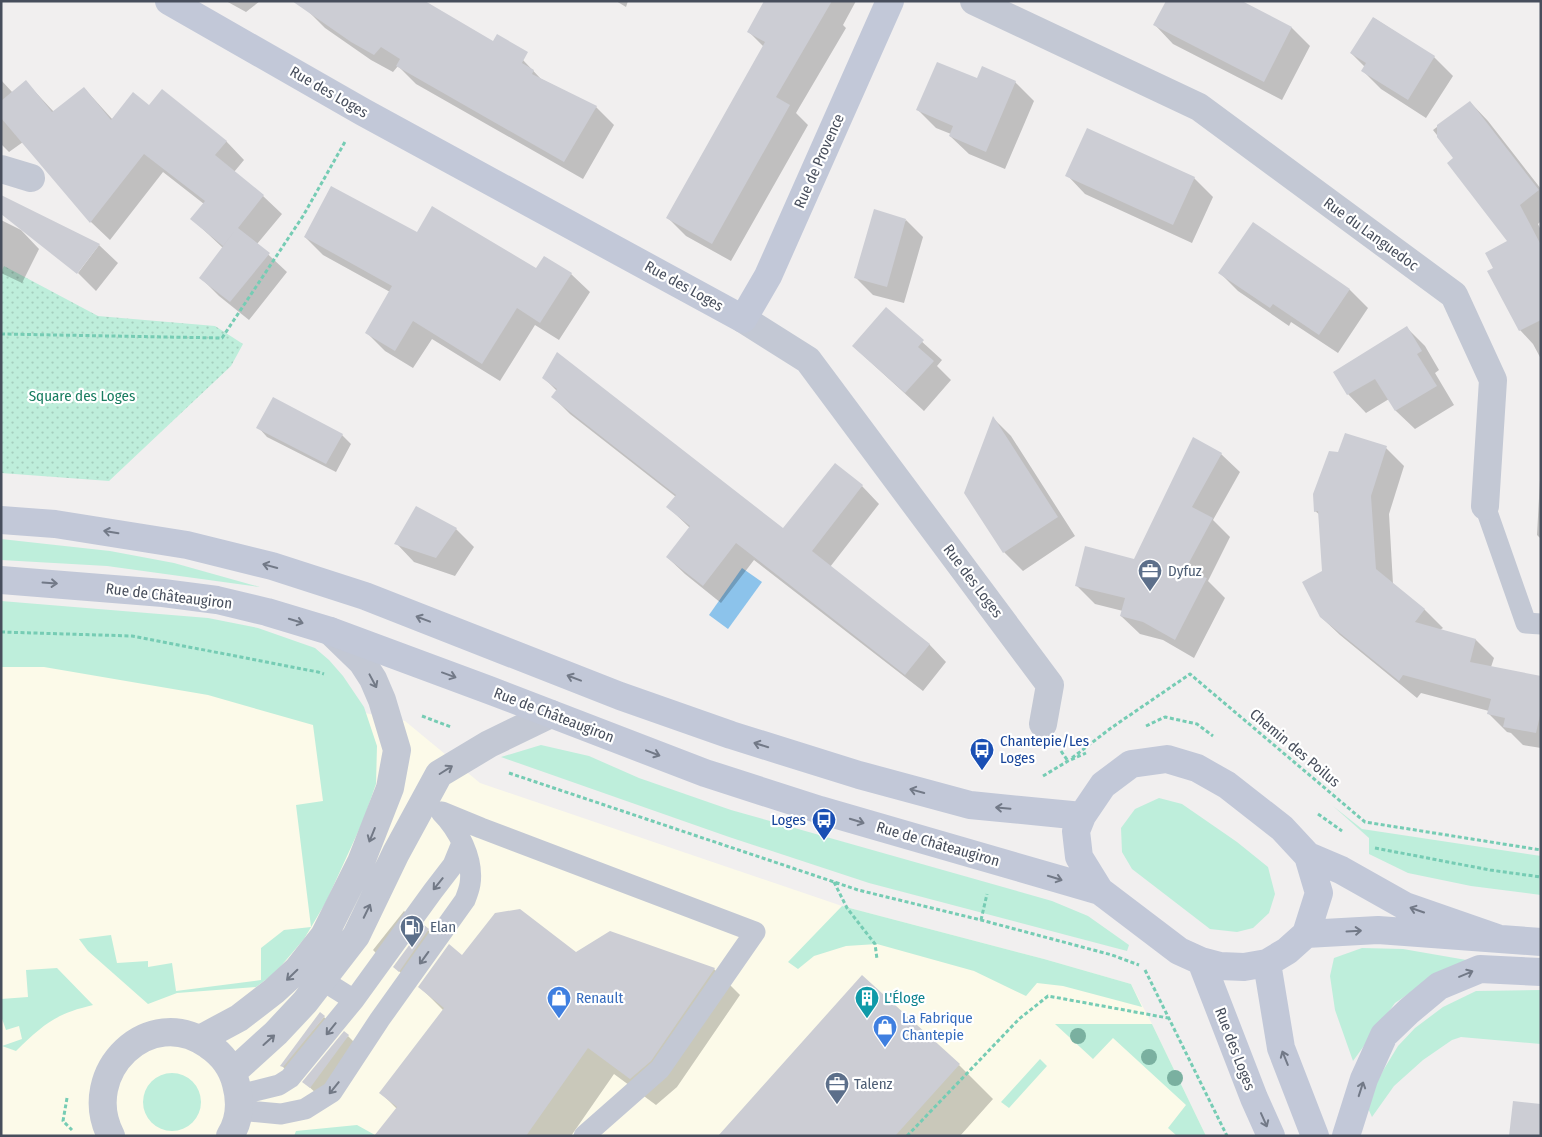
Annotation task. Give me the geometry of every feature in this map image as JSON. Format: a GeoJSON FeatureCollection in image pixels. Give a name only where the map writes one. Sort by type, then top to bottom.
{"type":"FeatureCollection","features":[{"type":"Feature","properties":{"kind":"main road","name":"Rue des Loges"},"geometry":{"type":"LineString","coordinates":[[169,1],[362,112],[743,319]]}},
{"type":"Feature","properties":{"kind":"main road","name":"Rue de Provence"},"geometry":{"type":"LineString","coordinates":[[743,319],[768,276],[890,1]]}},
{"type":"Feature","properties":{"kind":"main road"},"geometry":{"type":"LineString","coordinates":[[1,520],[55,524],[170,542],[272,566],[365,596],[620,696],[731,735],[859,776],[970,806],[1082,816]]}},
{"type":"Feature","properties":{"kind":"main road","name":"Rue de Châteaugiron"},"geometry":{"type":"LineString","coordinates":[[1,580],[163,592],[217,600],[267,612],[330,631],[705,773],[820,810],[1100,891]]}},
{"type":"Feature","properties":{"kind":"main road"},"geometry":{"type":"LineString","coordinates":[[1308,856],[1319,893],[1306,934],[1287,951],[1267,963],[1244,967],[1220,966],[1201,961],[1179,951],[1100,891],[1079,857],[1076,831],[1082,816],[1102,785],[1132,764],[1167,759],[1197,768],[1227,785],[1282,828],[1308,856],[1341,870],[1405,906],[1497,938]]}},
{"type":"Feature","properties":{"kind":"main road"},"geometry":{"type":"LineString","coordinates":[[1306,934],[1378,930],[1541,942]]}},
{"type":"Feature","properties":{"kind":"main road","name":"Rue des Loges"},"geometry":{"type":"LineString","coordinates":[[1201,961],[1254,1098],[1271,1136]]}},
{"type":"Feature","properties":{"kind":"main road"},"geometry":{"type":"LineString","coordinates":[[1267,963],[1280,1048],[1316,1136]]}},
{"type":"Feature","properties":{"kind":"main road"},"geometry":{"type":"LineString","coordinates":[[1346,1136],[1364,1079],[1384,1035],[1409,1010],[1438,986],[1480,969],[1541,972]]}},
{"type":"Feature","properties":{"kind":"street","name":"Rue du Languedoc"},"geometry":{"type":"LineString","coordinates":[[974,1],[1199,107],[1454,296],[1493,380],[1485,506]]}},
{"type":"Feature","properties":{"kind":"street"},"geometry":{"type":"LineString","coordinates":[[1,169],[31,178]]}},
{"type":"Feature","properties":{"kind":"street","name":"Rue des Loges"},"geometry":{"type":"LineString","coordinates":[[743,319],[808,360],[1050,685],[1043,724]]}},
{"type":"Feature","properties":{"kind":"street"},"geometry":{"type":"LineString","coordinates":[[200,1039],[238,1018],[274,991],[298,969],[324,936],[361,862],[390,788],[397,750],[382,700],[362,662],[330,631]]}},
{"type":"Feature","properties":{"kind":"street"},"geometry":{"type":"LineString","coordinates":[[237,1092],[276,1034],[305,1002],[356,936],[396,853],[433,808],[439,774],[488,744],[551,714]]}},
{"type":"Feature","properties":{"kind":"street"},"geometry":{"type":"LineString","coordinates":[[111,1136],[102,1110],[102,1094],[106,1078],[114,1063],[124,1051],[138,1041],[169,1032],[185,1034],[200,1039],[219,1052],[237,1092],[234,1129],[230,1136]]}},
{"type":"Feature","properties":{"kind":"lane","name":"Rue du Languedoc"},"geometry":{"type":"LineString","coordinates":[[1485,506],[1526,624],[1541,624]]}},
{"type":"Feature","properties":{"kind":"lane"},"geometry":{"type":"LineString","coordinates":[[237,1092],[281,1114],[305,1109],[332,1092],[380,1019],[465,900],[470,883],[469,865],[462,843],[433,808]]}},
{"type":"Feature","properties":{"kind":"lane"},"geometry":{"type":"LineString","coordinates":[[433,808],[490,832],[755,932],[660,1069],[584,1136]]}},
{"type":"Feature","properties":{"kind":"lane"},"geometry":{"type":"LineString","coordinates":[[237,1092],[279,1085],[290,1078],[354,1000],[454,865],[462,843]]}},
{"type":"Feature","properties":{"kind":"lane"},"geometry":{"type":"LineString","coordinates":[[322,980],[354,1000]]}},
{"type":"Feature","properties":{"kind":"path"},"geometry":{"type":"LineString","coordinates":[[1,334],[222,338],[302,216],[362,112]]}},
{"type":"Feature","properties":{"kind":"path","name":"Chemin des Poilus"},"geometry":{"type":"LineString","coordinates":[[1035,778],[1045,776],[1068,761],[1110,728],[1190,674],[1365,822],[1541,850]]}},
{"type":"Feature","properties":{"kind":"path"},"geometry":{"type":"LineString","coordinates":[[834,882],[847,908],[875,944],[877,958]]}},
{"type":"Feature","properties":{"kind":"path"},"geometry":{"type":"LineString","coordinates":[[981,920],[1112,955],[1144,967],[1226,1136]]}},
{"type":"Feature","properties":{"kind":"path"},"geometry":{"type":"LineString","coordinates":[[907,1136],[1018,1019],[1048,996],[1169,1018]]}},
{"type":"Feature","properties":{"kind":"shaded area"},"geometry":{"type":"Polygon","coordinates":[[[1,640],[405,721],[480,783],[842,906],[1131,984],[1206,1136],[1,1136],[1,640]]]}},
{"type":"Feature","properties":{"kind":"green space","name":"Square des Loges"},"geometry":{"type":"Polygon","coordinates":[[[4,266],[98,316],[215,326],[243,344],[231,366],[109,481],[1,473],[1,272],[4,266]]]}},
{"type":"Feature","properties":{"kind":"green space"},"geometry":{"type":"Polygon","coordinates":[[[1,539],[110,551],[174,563],[260,587],[107,566],[1,560],[1,539]]]}},
{"type":"Feature","properties":{"kind":"green space"},"geometry":{"type":"Polygon","coordinates":[[[1,601],[208,618],[258,628],[315,648],[343,676],[364,707],[377,746],[376,784],[363,821],[326,902],[304,939],[275,973],[256,987],[177,993],[148,1004],[88,951],[79,939],[111,935],[117,963],[148,961],[148,967],[172,963],[176,991],[261,980],[261,948],[284,930],[311,927],[296,805],[323,801],[313,725],[208,695],[44,667],[1,667],[1,601]]]}},
{"type":"Feature","properties":{"kind":"green space"},"geometry":{"type":"Polygon","coordinates":[[[541,745],[589,756],[639,778],[731,810],[1052,901],[1088,916],[1129,945],[1127,951],[869,883],[729,837],[501,757],[541,745]]]}},
{"type":"Feature","properties":{"kind":"green space"},"geometry":{"type":"Polygon","coordinates":[[[1159,798],[1182,804],[1237,842],[1268,867],[1275,894],[1269,913],[1253,928],[1237,932],[1210,929],[1132,869],[1122,852],[1121,828],[1135,809],[1159,798]]]}},
{"type":"Feature","properties":{"kind":"green space"},"geometry":{"type":"Polygon","coordinates":[[[1333,806],[1362,829],[1541,856],[1541,895],[1471,886],[1408,873],[1369,854],[1369,838],[1333,806]]]}},
{"type":"Feature","properties":{"kind":"green space"},"geometry":{"type":"Polygon","coordinates":[[[842,906],[1131,984],[1142,1007],[1063,986],[1037,983],[1026,996],[974,971],[877,944],[846,946],[814,956],[798,969],[788,962],[842,906]]]}},
{"type":"Feature","properties":{"kind":"green space"},"geometry":{"type":"Polygon","coordinates":[[[1362,948],[1403,949],[1478,962],[1432,978],[1395,1003],[1353,1061],[1335,1010],[1330,976],[1334,958],[1362,948]]]}},
{"type":"Feature","properties":{"kind":"green space"},"geometry":{"type":"Polygon","coordinates":[[[57,968],[93,1005],[59,1016],[34,1034],[16,1051],[2,1046],[22,1039],[19,1026],[6,1030],[1,1016],[1,999],[28,997],[26,970],[57,968]]]}},
{"type":"Feature","properties":{"kind":"green space"},"geometry":{"type":"Polygon","coordinates":[[[1541,990],[1541,1044],[1461,1037],[1452,1040],[1423,1060],[1394,1086],[1372,1117],[1366,1104],[1398,1046],[1415,1028],[1443,1007],[1476,991],[1541,990]]]}},
{"type":"Feature","properties":{"kind":"green space"},"geometry":{"type":"Polygon","coordinates":[[[1055,1024],[1152,1024],[1206,1136],[1177,1136],[1168,1128],[1186,1105],[1113,1038],[1093,1059],[1055,1024]]]}},
{"type":"Feature","properties":{"kind":"green space"},"geometry":{"type":"Polygon","coordinates":[[[1040,1059],[1047,1066],[1009,1108],[1001,1102],[1040,1059]]]}},
{"type":"Feature","properties":{"kind":"green space"},"geometry":{"type":"Polygon","coordinates":[[[172,1073],[183,1075],[196,1086],[201,1102],[199,1113],[188,1126],[172,1131],[161,1129],[148,1118],[143,1102],[145,1091],[156,1078],[172,1073]]]}},
{"type":"Feature","properties":{"kind":"green space"},"geometry":{"type":"Polygon","coordinates":[[[357,1125],[375,1135],[294,1136],[296,1131],[357,1125]]]}},
{"type":"Feature","properties":{"kind":"water"},"geometry":{"type":"Polygon","coordinates":[[[742,568],[762,582],[728,629],[709,615],[742,568]]]}},
{"type":"Feature","properties":{"kind":"building"},"geometry":{"type":"Polygon","coordinates":[[[292,1],[425,1],[493,41],[497,34],[528,52],[522,63],[534,70],[532,74],[597,106],[564,162],[396,66],[400,59],[381,47],[374,55],[351,42],[292,1]]]}},
{"type":"Feature","properties":{"kind":"building"},"geometry":{"type":"Polygon","coordinates":[[[764,1],[832,1],[776,97],[790,105],[712,244],[666,218],[765,42],[747,32],[764,1]]]}},
{"type":"Feature","properties":{"kind":"building"},"geometry":{"type":"Polygon","coordinates":[[[1166,1],[1242,1],[1292,27],[1264,82],[1153,25],[1166,1]]]}},
{"type":"Feature","properties":{"kind":"building"},"geometry":{"type":"Polygon","coordinates":[[[1373,17],[1435,56],[1408,100],[1361,71],[1366,63],[1350,53],[1373,17]]]}},
{"type":"Feature","properties":{"kind":"building"},"geometry":{"type":"Polygon","coordinates":[[[937,62],[977,78],[982,66],[1016,81],[986,152],[949,136],[953,126],[916,110],[937,62]]]}},
{"type":"Feature","properties":{"kind":"building"},"geometry":{"type":"Polygon","coordinates":[[[26,80],[52,112],[84,87],[111,120],[133,92],[149,105],[162,89],[227,141],[215,155],[264,195],[238,228],[270,253],[230,302],[199,278],[236,229],[223,246],[190,219],[205,201],[144,154],[90,223],[1,118],[1,101],[26,80]]]}},
{"type":"Feature","properties":{"kind":"building"},"geometry":{"type":"Polygon","coordinates":[[[1470,101],[1539,190],[1520,205],[1541,245],[1541,320],[1519,331],[1487,271],[1493,268],[1485,253],[1507,241],[1447,163],[1453,158],[1437,137],[1437,125],[1470,101]]]}},
{"type":"Feature","properties":{"kind":"building"},"geometry":{"type":"Polygon","coordinates":[[[1087,128],[1195,177],[1173,225],[1065,176],[1087,128]]]}},
{"type":"Feature","properties":{"kind":"building"},"geometry":{"type":"Polygon","coordinates":[[[331,186],[417,232],[432,206],[536,268],[544,256],[572,273],[540,323],[517,308],[482,364],[413,321],[395,351],[365,333],[392,286],[304,237],[331,186]]]}},
{"type":"Feature","properties":{"kind":"building"},"geometry":{"type":"Polygon","coordinates":[[[1,195],[100,244],[77,274],[1,214],[1,195]]]}},
{"type":"Feature","properties":{"kind":"building"},"geometry":{"type":"Polygon","coordinates":[[[874,209],[906,219],[887,287],[854,278],[874,209]]]}},
{"type":"Feature","properties":{"kind":"building"},"geometry":{"type":"Polygon","coordinates":[[[1253,222],[1350,289],[1319,335],[1273,304],[1270,308],[1218,273],[1253,222]]]}},
{"type":"Feature","properties":{"kind":"building"},"geometry":{"type":"Polygon","coordinates":[[[886,307],[924,340],[918,347],[934,361],[905,393],[852,346],[886,307]]]}},
{"type":"Feature","properties":{"kind":"building"},"geometry":{"type":"Polygon","coordinates":[[[1407,326],[1422,351],[1417,354],[1437,386],[1395,411],[1375,379],[1347,395],[1333,372],[1407,326]]]}},
{"type":"Feature","properties":{"kind":"building"},"geometry":{"type":"Polygon","coordinates":[[[557,352],[783,528],[835,463],[863,485],[812,551],[930,644],[905,675],[736,543],[703,586],[666,557],[690,526],[666,507],[676,495],[551,397],[557,389],[542,378],[557,352]]]}},
{"type":"Feature","properties":{"kind":"building"},"geometry":{"type":"Polygon","coordinates":[[[273,397],[343,434],[326,464],[256,428],[273,397]]]}},
{"type":"Feature","properties":{"kind":"building"},"geometry":{"type":"Polygon","coordinates":[[[993,416],[1058,517],[1003,553],[964,493],[993,416]]]}},
{"type":"Feature","properties":{"kind":"building"},"geometry":{"type":"Polygon","coordinates":[[[1345,433],[1387,446],[1371,496],[1376,569],[1425,609],[1415,622],[1476,639],[1470,662],[1541,676],[1541,711],[1536,733],[1503,727],[1505,718],[1487,714],[1491,699],[1403,675],[1399,681],[1320,617],[1302,582],[1322,571],[1318,511],[1314,512],[1313,494],[1329,451],[1338,452],[1345,433]]]}},
{"type":"Feature","properties":{"kind":"building"},"geometry":{"type":"Polygon","coordinates":[[[1193,437],[1222,453],[1192,507],[1213,518],[1184,572],[1207,578],[1175,640],[1143,622],[1120,616],[1125,598],[1075,586],[1085,546],[1134,559],[1193,437]]]}},
{"type":"Feature","properties":{"kind":"building"},"geometry":{"type":"Polygon","coordinates":[[[416,506],[457,528],[436,558],[394,544],[416,506]]]}},
{"type":"Feature","properties":{"kind":"building","name":"Renault"},"geometry":{"type":"Polygon","coordinates":[[[520,909],[576,952],[610,931],[715,968],[651,1061],[630,1079],[588,1048],[526,1136],[374,1136],[397,1107],[379,1093],[444,1008],[418,987],[449,944],[462,955],[495,913],[520,909]]]}},
{"type":"Feature","properties":{"kind":"building"},"geometry":{"type":"Polygon","coordinates":[[[424,925],[429,929],[399,972],[393,967],[424,925]]]}},
{"type":"Feature","properties":{"kind":"building","name":"L'Éloge"},"geometry":{"type":"Polygon","coordinates":[[[862,975],[960,1064],[895,1136],[718,1136],[862,975]]]}},
{"type":"Feature","properties":{"kind":"building"},"geometry":{"type":"Polygon","coordinates":[[[320,1012],[325,1016],[283,1067],[280,1066],[320,1012]]]}},
{"type":"Feature","properties":{"kind":"building"},"geometry":{"type":"Polygon","coordinates":[[[344,1031],[349,1035],[310,1088],[302,1082],[344,1031]]]}},
{"type":"Feature","properties":{"kind":"building"},"geometry":{"type":"Polygon","coordinates":[[[1513,1101],[1541,1104],[1541,1136],[1509,1136],[1513,1101]]]}},
{"type":"Feature","properties":{"kind":"place","name":"Dyfuz"},"geometry":{"type":"Point","coordinates":[1150,592]}},
{"type":"Feature","properties":{"kind":"place","name":"Chantepie/Les Loges"},"geometry":{"type":"Point","coordinates":[982,771]}},
{"type":"Feature","properties":{"kind":"place","name":"Loges"},"geometry":{"type":"Point","coordinates":[824,841]}},
{"type":"Feature","properties":{"kind":"place","name":"Elan"},"geometry":{"type":"Point","coordinates":[412,948]}},
{"type":"Feature","properties":{"kind":"place","name":"Renault"},"geometry":{"type":"Point","coordinates":[559,1019]}},
{"type":"Feature","properties":{"kind":"place","name":"L'Éloge"},"geometry":{"type":"Point","coordinates":[867,1019]}},
{"type":"Feature","properties":{"kind":"place","name":"La Fabrique Chantepie"},"geometry":{"type":"Point","coordinates":[885,1048]}},
{"type":"Feature","properties":{"kind":"place","name":"Talenz"},"geometry":{"type":"Point","coordinates":[837,1105]}}]}
